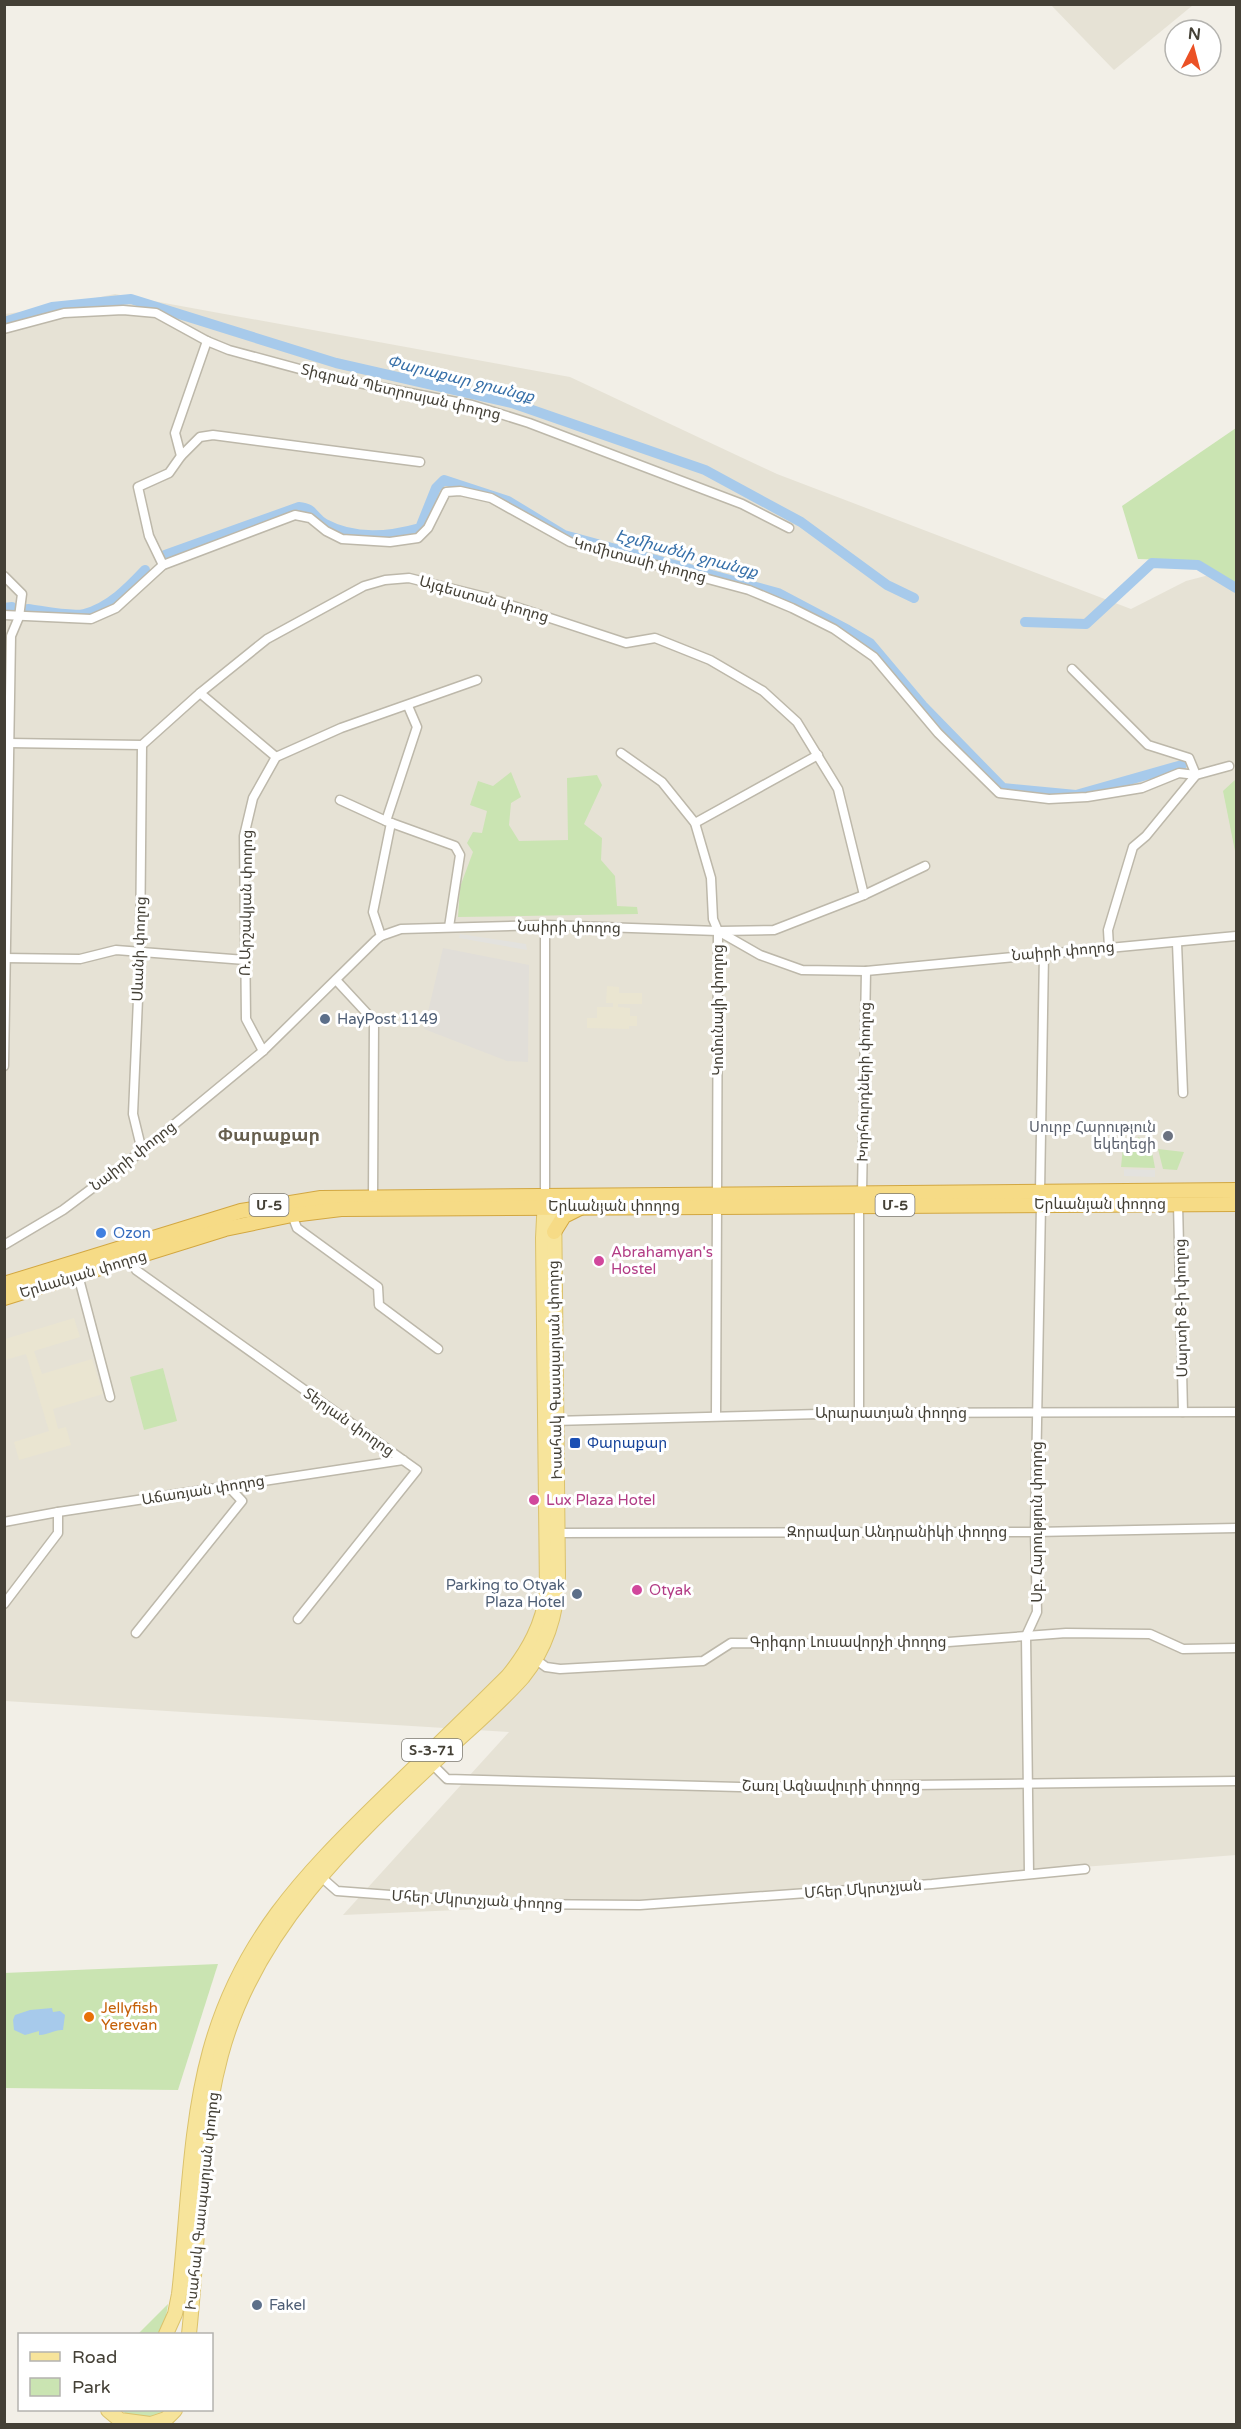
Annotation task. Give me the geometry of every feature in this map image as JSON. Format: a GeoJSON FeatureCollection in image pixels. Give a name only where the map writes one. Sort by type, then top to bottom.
{"type":"FeatureCollection","features":[{"type":"Feature","properties":{"kind":"highway","name":"Երևանյան փողոց"},"geometry":{"type":"LineString","coordinates":[[4,1284],[241,1211],[321,1197],[717,1200],[1041,1198],[1236,1190]]}},
{"type":"Feature","properties":{"kind":"highway","name":"Երևանյան փողոց"},"geometry":{"type":"LineString","coordinates":[[4,1298],[225,1229],[292,1215],[341,1209],[548,1198],[583,1206],[717,1200]]}},
{"type":"Feature","properties":{"kind":"highway","name":"Երևանյան փողոց"},"geometry":{"type":"LineString","coordinates":[[1041,1198],[1236,1204]]}},
{"type":"Feature","properties":{"kind":"highway"},"geometry":{"type":"LineString","coordinates":[[554,1232],[564,1216],[583,1206]]}},
{"type":"Feature","properties":{"kind":"main road","name":"Իսահակ Գասպարյան փողոց"},"geometry":{"type":"LineString","coordinates":[[167,2333],[173,2321],[179,2294],[194,2146],[206,2070],[223,2012],[240,1974],[271,1921],[310,1871],[508,1676],[525,1654],[538,1629],[547,1592],[554,1232],[548,1198]]}},
{"type":"Feature","properties":{"kind":"main road","name":"Իսահակ Գասպարյան փողոց"},"geometry":{"type":"LineString","coordinates":[[189,2333],[208,2122],[214,2084],[225,2039],[238,2003],[264,1952],[296,1904],[320,1876],[432,1764],[510,1691],[536,1659],[548,1636],[556,1606],[558,1533],[550,1421],[543,1245],[548,1198]]}},
{"type":"Feature","properties":{"kind":"main road"},"geometry":{"type":"LineString","coordinates":[[110,2411],[120,2420],[151,2424],[166,2419],[173,2411]]}},
{"type":"Feature","properties":{"kind":"street","name":"Տիգրան Պետրոսյան փողոց"},"geometry":{"type":"LineString","coordinates":[[4,329],[64,313],[123,310],[156,313],[207,341],[229,350],[333,378],[472,405],[529,423],[742,504],[789,528]]}},
{"type":"Feature","properties":{"kind":"street"},"geometry":{"type":"LineString","coordinates":[[181,456],[175,433],[207,341]]}},
{"type":"Feature","properties":{"kind":"street"},"geometry":{"type":"LineString","coordinates":[[163,565],[149,536],[138,487],[169,473],[181,456],[200,437],[213,435],[420,462]]}},
{"type":"Feature","properties":{"kind":"street","name":"Կոմիտասի փողոց"},"geometry":{"type":"LineString","coordinates":[[4,615],[91,619],[116,608],[163,565],[295,515],[310,518],[342,539],[390,542],[418,538],[428,528],[446,492],[460,491],[491,498],[570,542],[749,590],[834,629],[874,657],[939,733],[999,793],[1049,799],[1087,797],[1142,788],[1179,773],[1196,775],[1229,766]]}},
{"type":"Feature","properties":{"kind":"street"},"geometry":{"type":"LineString","coordinates":[[4,576],[22,594],[19,617],[10,636],[4,1066]]}},
{"type":"Feature","properties":{"kind":"street","name":"Այգեստան փողոց"},"geometry":{"type":"LineString","coordinates":[[142,745],[200,693],[267,639],[364,586],[385,580],[409,578],[489,598],[626,643],[655,638],[710,660],[763,691],[797,722],[838,789],[864,895]]}},
{"type":"Feature","properties":{"kind":"street"},"geometry":{"type":"LineString","coordinates":[[1071,669],[1148,745],[1189,758],[1196,775],[1146,836],[1133,847],[1108,930],[1109,947]]}},
{"type":"Feature","properties":{"kind":"street"},"geometry":{"type":"LineString","coordinates":[[200,693],[276,757],[342,728],[477,680]]}},
{"type":"Feature","properties":{"kind":"street"},"geometry":{"type":"LineString","coordinates":[[381,936],[373,912],[389,822],[417,727],[408,706]]}},
{"type":"Feature","properties":{"kind":"street"},"geometry":{"type":"LineString","coordinates":[[8,743],[142,745]]}},
{"type":"Feature","properties":{"kind":"street","name":"Սևանի փողոց"},"geometry":{"type":"LineString","coordinates":[[142,745],[140,953],[133,1114],[142,1151]]}},
{"type":"Feature","properties":{"kind":"street","name":"Կոմունայի փողոց"},"geometry":{"type":"LineString","coordinates":[[621,753],[662,782],[695,823],[711,878],[713,919],[718,931],[716,1415]]}},
{"type":"Feature","properties":{"kind":"street"},"geometry":{"type":"LineString","coordinates":[[695,823],[818,755]]}},
{"type":"Feature","properties":{"kind":"street","name":"Ռ.Արշակյան փողոց"},"geometry":{"type":"LineString","coordinates":[[263,1051],[246,1019],[244,836],[253,798],[276,757]]}},
{"type":"Feature","properties":{"kind":"street"},"geometry":{"type":"LineString","coordinates":[[340,800],[389,822],[455,846],[460,855],[449,927]]}},
{"type":"Feature","properties":{"kind":"street"},"geometry":{"type":"LineString","coordinates":[[718,931],[774,930],[864,895],[926,866]]}},
{"type":"Feature","properties":{"kind":"street","name":"Նաիրի փողոց"},"geometry":{"type":"LineString","coordinates":[[4,1245],[63,1210],[142,1151],[263,1051],[381,936],[401,929],[545,925],[718,931],[760,955],[801,970],[866,971],[1109,947],[1177,944],[1236,936]]}},
{"type":"Feature","properties":{"kind":"street","name":"Իսահակ Գասպարյան փողոց"},"geometry":{"type":"LineString","coordinates":[[545,925],[548,1198]]}},
{"type":"Feature","properties":{"kind":"street"},"geometry":{"type":"LineString","coordinates":[[1177,944],[1183,1094]]}},
{"type":"Feature","properties":{"kind":"street"},"geometry":{"type":"LineString","coordinates":[[5,958],[80,959],[116,951],[245,960]]}},
{"type":"Feature","properties":{"kind":"street","name":"Սբ. Հարություն փողոց"},"geometry":{"type":"LineString","coordinates":[[1029,1874],[1026,1785],[1026,1636],[1037,1612],[1035,1532],[1044,953]]}},
{"type":"Feature","properties":{"kind":"street","name":"Խորհուրդների փողոց"},"geometry":{"type":"LineString","coordinates":[[859,1413],[860,1199],[866,971]]}},
{"type":"Feature","properties":{"kind":"street"},"geometry":{"type":"LineString","coordinates":[[336,980],[374,1021],[373,1196]]}},
{"type":"Feature","properties":{"kind":"street","name":"Մարտի 8-ի փողոց"},"geometry":{"type":"LineString","coordinates":[[1178,1204],[1183,1412]]}},
{"type":"Feature","properties":{"kind":"street"},"geometry":{"type":"LineString","coordinates":[[292,1215],[297,1228],[378,1287],[379,1305],[438,1349]]}},
{"type":"Feature","properties":{"kind":"street","name":"Տերյան փողոց"},"geometry":{"type":"LineString","coordinates":[[131,1258],[136,1270],[417,1470],[298,1619]]}},
{"type":"Feature","properties":{"kind":"street"},"geometry":{"type":"LineString","coordinates":[[78,1275],[110,1397]]}},
{"type":"Feature","properties":{"kind":"street","name":"Արարատյան փողոց"},"geometry":{"type":"LineString","coordinates":[[550,1421],[859,1413],[1236,1412]]}},
{"type":"Feature","properties":{"kind":"street","name":"Աճառյան փողոց"},"geometry":{"type":"LineString","coordinates":[[4,1522],[403,1460]]}},
{"type":"Feature","properties":{"kind":"street"},"geometry":{"type":"LineString","coordinates":[[136,1633],[242,1501],[228,1486]]}},
{"type":"Feature","properties":{"kind":"street"},"geometry":{"type":"LineString","coordinates":[[4,1604],[58,1533],[58,1512]]}},
{"type":"Feature","properties":{"kind":"street","name":"Զորավար Անդրանիկի փողոց"},"geometry":{"type":"LineString","coordinates":[[558,1533],[1035,1532],[1236,1528]]}},
{"type":"Feature","properties":{"kind":"street","name":"Գրիգոր Լուսավորչի փողոց"},"geometry":{"type":"LineString","coordinates":[[536,1659],[546,1667],[560,1669],[703,1661],[731,1643],[922,1644],[1066,1633],[1150,1634],[1183,1649],[1236,1648]]}},
{"type":"Feature","properties":{"kind":"street","name":"Շառլ Ազնավուրի փողոց"},"geometry":{"type":"LineString","coordinates":[[432,1764],[447,1779],[739,1787],[1236,1781]]}},
{"type":"Feature","properties":{"kind":"street","name":"Մհեր Մկրտչյան"},"geometry":{"type":"LineString","coordinates":[[640,1905],[932,1884],[1085,1869]]}},
{"type":"Feature","properties":{"kind":"street","name":"Մհեր Մկրտչյան փողոց"},"geometry":{"type":"LineString","coordinates":[[320,1876],[337,1891],[510,1904],[640,1905]]}},
{"type":"Feature","properties":{"kind":"shaded area"},"geometry":{"type":"Polygon","coordinates":[[[1051,5],[1193,5],[1177,18],[1163,18],[1163,30],[1114,70],[1051,5]]]}},
{"type":"Feature","properties":{"kind":"shaded area","name":"Փարաքար"},"geometry":{"type":"Polygon","coordinates":[[[115,294],[570,377],[777,474],[1131,609],[1186,581],[1236,568],[1236,1855],[638,1902],[343,1915],[509,1732],[5,1701],[4,314],[38,310],[115,294]]]}},
{"type":"Feature","properties":{"kind":"shaded area"},"geometry":{"type":"Polygon","coordinates":[[[460,934],[526,944],[527,950],[459,938],[460,934]]]}},
{"type":"Feature","properties":{"kind":"shaded area"},"geometry":{"type":"Polygon","coordinates":[[[443,948],[529,965],[528,1062],[507,1061],[424,1029],[443,948]]]}},
{"type":"Feature","properties":{"kind":"shaded area"},"geometry":{"type":"Polygon","coordinates":[[[607,986],[619,987],[619,993],[642,993],[642,1004],[618,1004],[618,1007],[630,1008],[630,1016],[637,1016],[637,1026],[629,1026],[629,1029],[587,1028],[587,1018],[597,1018],[597,1007],[613,1007],[613,1003],[606,1003],[607,986]]]}},
{"type":"Feature","properties":{"kind":"shaded area"},"geometry":{"type":"Polygon","coordinates":[[[1124,1169],[1155,1170],[1155,1177],[1124,1176],[1124,1169]]]}},
{"type":"Feature","properties":{"kind":"shaded area"},"geometry":{"type":"Polygon","coordinates":[[[74,1318],[80,1337],[34,1351],[42,1374],[92,1359],[103,1394],[53,1409],[58,1429],[66,1427],[71,1445],[19,1460],[14,1442],[49,1431],[26,1354],[5,1360],[5,1339],[74,1318]]]}},
{"type":"Feature","properties":{"kind":"green space"},"geometry":{"type":"Polygon","coordinates":[[[1236,428],[1236,593],[1198,561],[1138,559],[1122,506],[1236,428]]]}},
{"type":"Feature","properties":{"kind":"green space"},"geometry":{"type":"Polygon","coordinates":[[[511,772],[521,797],[511,803],[509,825],[519,841],[568,840],[567,778],[597,775],[602,785],[584,824],[602,838],[601,860],[615,876],[617,906],[637,907],[638,914],[458,917],[460,887],[473,852],[467,843],[473,832],[482,833],[487,811],[470,805],[478,781],[493,786],[511,772]]]}},
{"type":"Feature","properties":{"kind":"green space"},"geometry":{"type":"Polygon","coordinates":[[[1236,779],[1236,856],[1223,791],[1236,779]]]}},
{"type":"Feature","properties":{"kind":"green space"},"geometry":{"type":"Polygon","coordinates":[[[1139,1137],[1143,1143],[1151,1146],[1155,1168],[1121,1167],[1123,1147],[1139,1137]]]}},
{"type":"Feature","properties":{"kind":"green space"},"geometry":{"type":"Polygon","coordinates":[[[1158,1149],[1184,1152],[1177,1170],[1163,1169],[1158,1149]]]}},
{"type":"Feature","properties":{"kind":"green space"},"geometry":{"type":"Polygon","coordinates":[[[163,1368],[177,1421],[144,1430],[130,1377],[163,1368]]]}},
{"type":"Feature","properties":{"kind":"green space"},"geometry":{"type":"Polygon","coordinates":[[[218,1964],[178,2090],[5,2088],[4,1973],[218,1964]]]}},
{"type":"Feature","properties":{"kind":"green space"},"geometry":{"type":"Polygon","coordinates":[[[168,2304],[166,2317],[158,2333],[139,2333],[168,2304]]]}},
{"type":"Feature","properties":{"kind":"green space"},"geometry":{"type":"Polygon","coordinates":[[[122,2411],[165,2411],[150,2417],[131,2415],[122,2411]]]}},
{"type":"Feature","properties":{"kind":"water"},"geometry":{"type":"Polygon","coordinates":[[[52,2008],[53,2012],[60,2011],[65,2015],[63,2030],[39,2035],[39,2031],[25,2035],[14,2030],[15,2015],[30,2010],[52,2008]]]}},
{"type":"Feature","properties":{"kind":"waterway","name":"Փարաքար ջրանցք"},"geometry":{"type":"LineString","coordinates":[[4,322],[52,307],[131,299],[336,363],[512,403],[705,470],[801,522],[887,585],[914,598]]}},
{"type":"Feature","properties":{"kind":"waterway","name":"Էջմիածնի ջրանցք"},"geometry":{"type":"LineString","coordinates":[[165,555],[299,507],[311,511],[325,524],[359,535],[384,535],[420,528],[436,488],[444,480],[508,501],[564,535],[778,593],[848,630],[870,643],[923,706],[1003,788],[1076,795],[1182,765]]}},
{"type":"Feature","properties":{"kind":"waterway","name":"Փարաքար ջրանցք"},"geometry":{"type":"LineString","coordinates":[[1025,622],[1086,624],[1152,563],[1198,565],[1236,588]]}},
{"type":"Feature","properties":{"kind":"waterway","name":"Էջմիածնի ջրանցք"},"geometry":{"type":"LineString","coordinates":[[28,609],[72,615],[84,614],[102,607],[118,596],[145,570]]}},
{"type":"Feature","properties":{"kind":"waterway","name":"Էջմիածնի ջրանցք"},"geometry":{"type":"LineString","coordinates":[[4,608],[12,607]]}},
{"type":"Feature","properties":{"kind":"place","name":"HayPost 1149"},"geometry":{"type":"Point","coordinates":[325,1019]}},
{"type":"Feature","properties":{"kind":"place","name":"Սուրբ Հարություն եկեղեցի"},"geometry":{"type":"Point","coordinates":[1168,1136]}},
{"type":"Feature","properties":{"kind":"place","name":"Ozon"},"geometry":{"type":"Point","coordinates":[101,1233]}},
{"type":"Feature","properties":{"kind":"place","name":"Abrahamyan's Hostel"},"geometry":{"type":"Point","coordinates":[599,1261]}},
{"type":"Feature","properties":{"kind":"place","name":"Փարաքար"},"geometry":{"type":"Point","coordinates":[575,1443]}},
{"type":"Feature","properties":{"kind":"place","name":"Lux Plaza Hotel"},"geometry":{"type":"Point","coordinates":[534,1500]}},
{"type":"Feature","properties":{"kind":"place","name":"Otyak"},"geometry":{"type":"Point","coordinates":[637,1590]}},
{"type":"Feature","properties":{"kind":"place","name":"Parking to Otyak Plaza Hotel"},"geometry":{"type":"Point","coordinates":[577,1594]}},
{"type":"Feature","properties":{"kind":"place","name":"Jellyfish Yerevan"},"geometry":{"type":"Point","coordinates":[89,2017]}},
{"type":"Feature","properties":{"kind":"place","name":"Fakel"},"geometry":{"type":"Point","coordinates":[257,2305]}},
{"type":"Feature","properties":{"kind":"district","name":"Փարաքար"},"geometry":{"type":"Point","coordinates":[269,1135]}}]}
